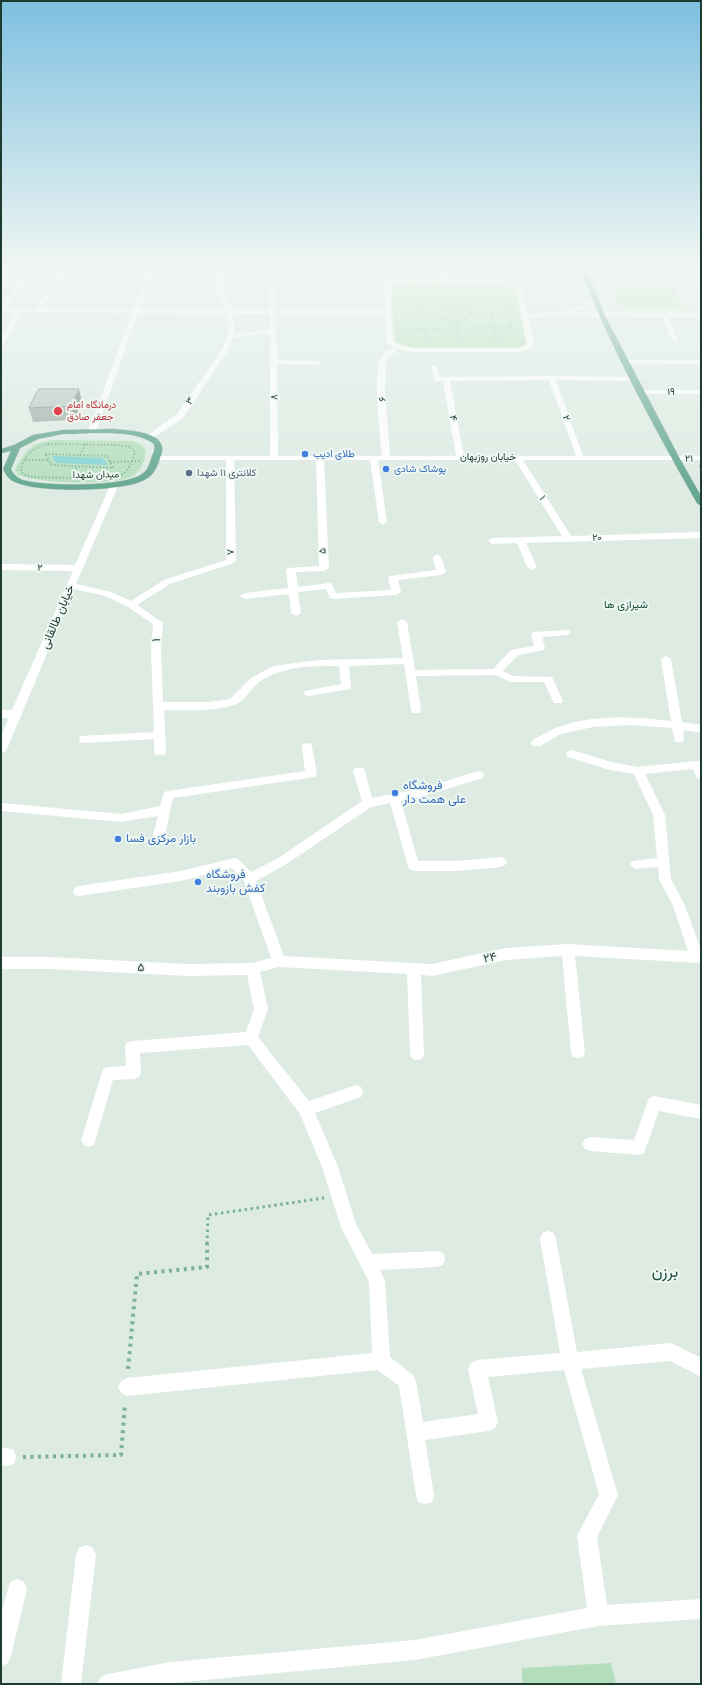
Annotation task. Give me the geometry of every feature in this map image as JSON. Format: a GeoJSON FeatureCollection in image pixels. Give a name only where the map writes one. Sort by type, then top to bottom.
{"type":"FeatureCollection","features":[{"type":"Feature","properties":{"kind":"main road"},"geometry":{"type":"LineString","coordinates":[[618,347],[676,459],[701,503]]}},
{"type":"Feature","properties":{"kind":"main road"},"geometry":{"type":"LineString","coordinates":[[1,451],[17,448],[25,442],[49,433],[132,432],[151,437],[157,442],[158,448],[156,458]]}},
{"type":"Feature","properties":{"kind":"main road","name":"میدان شهدا"},"geometry":{"type":"LineString","coordinates":[[17,448],[4,467],[13,478],[27,484],[114,486],[138,480],[147,475],[153,469],[156,458]]}},
{"type":"Feature","properties":{"kind":"street"},"geometry":{"type":"LineString","coordinates":[[92,432],[122,347]]}},
{"type":"Feature","properties":{"kind":"street","name":"۳"},"geometry":{"type":"LineString","coordinates":[[151,437],[180,416],[226,347]]}},
{"type":"Feature","properties":{"kind":"street","name":"۸"},"geometry":{"type":"LineString","coordinates":[[274,347],[274,458]]}},
{"type":"Feature","properties":{"kind":"street"},"geometry":{"type":"LineString","coordinates":[[398,347],[412,350],[458,350],[524,349],[530,347]]}},
{"type":"Feature","properties":{"kind":"street","name":"۶"},"geometry":{"type":"LineString","coordinates":[[386,458],[382,378],[383,360],[390,352],[398,347]]}},
{"type":"Feature","properties":{"kind":"street"},"geometry":{"type":"LineString","coordinates":[[274,362],[318,363]]}},
{"type":"Feature","properties":{"kind":"street"},"geometry":{"type":"LineString","coordinates":[[626,362],[701,362]]}},
{"type":"Feature","properties":{"kind":"street"},"geometry":{"type":"LineString","coordinates":[[434,367],[438,379],[635,379]]}},
{"type":"Feature","properties":{"kind":"street","name":"۲"},"geometry":{"type":"LineString","coordinates":[[552,378],[580,457]]}},
{"type":"Feature","properties":{"kind":"street","name":"۴"},"geometry":{"type":"LineString","coordinates":[[446,379],[460,458]]}},
{"type":"Feature","properties":{"kind":"street","name":"۱۹"},"geometry":{"type":"LineString","coordinates":[[642,392],[701,392]]}},
{"type":"Feature","properties":{"kind":"street","name":"۱"},"geometry":{"type":"LineString","coordinates":[[517,457],[568,539]]}},
{"type":"Feature","properties":{"kind":"street","name":"خیابان روزبهان"},"geometry":{"type":"LineString","coordinates":[[156,458],[580,457],[676,459]]}},
{"type":"Feature","properties":{"kind":"street","name":"۷"},"geometry":{"type":"LineString","coordinates":[[131,605],[167,582],[231,561],[230,458]]}},
{"type":"Feature","properties":{"kind":"street","name":"۵"},"geometry":{"type":"LineString","coordinates":[[296,613],[291,570],[324,568],[320,458]]}},
{"type":"Feature","properties":{"kind":"street"},"geometry":{"type":"LineString","coordinates":[[374,458],[383,522]]}},
{"type":"Feature","properties":{"kind":"street","name":"۲۱"},"geometry":{"type":"LineString","coordinates":[[676,459],[701,458]]}},
{"type":"Feature","properties":{"kind":"street","name":"خیابان طالقانی"},"geometry":{"type":"LineString","coordinates":[[1,749],[114,486]]}},
{"type":"Feature","properties":{"kind":"street","name":"۲۰"},"geometry":{"type":"LineString","coordinates":[[492,541],[701,535]]}},
{"type":"Feature","properties":{"kind":"street"},"geometry":{"type":"LineString","coordinates":[[520,540],[532,567]]}},
{"type":"Feature","properties":{"kind":"street"},"geometry":{"type":"LineString","coordinates":[[245,596],[329,586],[333,596],[396,592],[393,578],[441,572],[437,557]]}},
{"type":"Feature","properties":{"kind":"street","name":"۲"},"geometry":{"type":"LineString","coordinates":[[1,567],[78,568]]}},
{"type":"Feature","properties":{"kind":"street","name":"۱"},"geometry":{"type":"LineString","coordinates":[[71,586],[108,594],[131,605],[158,623],[156,650],[160,752]]}},
{"type":"Feature","properties":{"kind":"street"},"geometry":{"type":"LineString","coordinates":[[402,622],[416,710]]}},
{"type":"Feature","properties":{"kind":"street"},"geometry":{"type":"LineString","coordinates":[[496,672],[515,652],[540,648],[536,634],[566,632]]}},
{"type":"Feature","properties":{"kind":"street"},"geometry":{"type":"LineString","coordinates":[[666,660],[680,740]]}},
{"type":"Feature","properties":{"kind":"street"},"geometry":{"type":"LineString","coordinates":[[158,706],[209,706],[233,702],[255,680],[273,669],[318,663],[408,661]]}},
{"type":"Feature","properties":{"kind":"street"},"geometry":{"type":"LineString","coordinates":[[309,694],[346,687],[344,662]]}},
{"type":"Feature","properties":{"kind":"street"},"geometry":{"type":"LineString","coordinates":[[410,673],[496,672],[511,679],[548,679],[558,701]]}},
{"type":"Feature","properties":{"kind":"street"},"geometry":{"type":"LineString","coordinates":[[1,714],[16,714]]}},
{"type":"Feature","properties":{"kind":"street"},"geometry":{"type":"LineString","coordinates":[[536,743],[560,730],[590,723],[639,722],[677,724],[701,729]]}},
{"type":"Feature","properties":{"kind":"street"},"geometry":{"type":"LineString","coordinates":[[84,738],[159,735]]}},
{"type":"Feature","properties":{"kind":"street"},"geometry":{"type":"LineString","coordinates":[[159,835],[168,795],[311,774],[307,747]]}},
{"type":"Feature","properties":{"kind":"street"},"geometry":{"type":"LineString","coordinates":[[572,754],[610,766],[638,771],[698,765],[701,775]]}},
{"type":"Feature","properties":{"kind":"street"},"geometry":{"type":"LineString","coordinates":[[359,771],[368,803]]}},
{"type":"Feature","properties":{"kind":"street"},"geometry":{"type":"LineString","coordinates":[[638,771],[659,815],[665,879],[679,906],[699,957]]}},
{"type":"Feature","properties":{"kind":"street"},"geometry":{"type":"LineString","coordinates":[[249,879],[281,862],[368,803],[424,792],[478,775]]}},
{"type":"Feature","properties":{"kind":"street"},"geometry":{"type":"LineString","coordinates":[[395,798],[413,866],[458,866],[501,862]]}},
{"type":"Feature","properties":{"kind":"street"},"geometry":{"type":"LineString","coordinates":[[1,807],[122,818],[164,810]]}},
{"type":"Feature","properties":{"kind":"street"},"geometry":{"type":"LineString","coordinates":[[636,864],[663,862]]}},
{"type":"Feature","properties":{"kind":"street"},"geometry":{"type":"LineString","coordinates":[[79,891],[181,876],[235,863],[249,879],[279,961]]}},
{"type":"Feature","properties":{"kind":"street"},"geometry":{"type":"LineString","coordinates":[[568,950],[578,1052]]}},
{"type":"Feature","properties":{"kind":"street","name":"۲۴"},"geometry":{"type":"LineString","coordinates":[[279,961],[432,970],[506,954],[568,950],[699,957]]}},
{"type":"Feature","properties":{"kind":"street","name":"۵"},"geometry":{"type":"LineString","coordinates":[[1,963],[186,970],[252,969],[279,961]]}},
{"type":"Feature","properties":{"kind":"street"},"geometry":{"type":"LineString","coordinates":[[250,1038],[261,1010],[252,969]]}},
{"type":"Feature","properties":{"kind":"street"},"geometry":{"type":"LineString","coordinates":[[414,969],[417,1054]]}},
{"type":"Feature","properties":{"kind":"street"},"geometry":{"type":"LineString","coordinates":[[250,1038],[306,1109],[330,1167],[349,1227],[377,1280],[381,1361]]}},
{"type":"Feature","properties":{"kind":"street"},"geometry":{"type":"LineString","coordinates":[[89,1140],[108,1074],[134,1072],[132,1047],[250,1038]]}},
{"type":"Feature","properties":{"kind":"street"},"geometry":{"type":"LineString","coordinates":[[306,1109],[356,1092]]}},
{"type":"Feature","properties":{"kind":"street"},"geometry":{"type":"LineString","coordinates":[[590,1144],[639,1148],[654,1103],[701,1112]]}},
{"type":"Feature","properties":{"kind":"street"},"geometry":{"type":"LineString","coordinates":[[548,1239],[570,1362],[609,1495],[587,1536],[598,1616]]}},
{"type":"Feature","properties":{"kind":"street"},"geometry":{"type":"LineString","coordinates":[[367,1262],[437,1259]]}},
{"type":"Feature","properties":{"kind":"street"},"geometry":{"type":"LineString","coordinates":[[415,1432],[489,1422],[477,1369],[671,1352],[701,1368]]}},
{"type":"Feature","properties":{"kind":"street"},"geometry":{"type":"LineString","coordinates":[[127,1387],[381,1361],[407,1381],[425,1495]]}},
{"type":"Feature","properties":{"kind":"street"},"geometry":{"type":"LineString","coordinates":[[71,1684],[86,1555]]}},
{"type":"Feature","properties":{"kind":"street"},"geometry":{"type":"LineString","coordinates":[[1,1656],[17,1589]]}},
{"type":"Feature","properties":{"kind":"street"},"geometry":{"type":"LineString","coordinates":[[108,1684],[170,1672],[415,1650],[598,1616],[701,1608]]}},
{"type":"Feature","properties":{"kind":"path"},"geometry":{"type":"LineString","coordinates":[[42,444],[120,445],[131,447],[135,452],[132,462],[129,470],[118,477],[71,479],[33,477],[25,475],[21,468],[31,451],[42,444]]}},
{"type":"Feature","properties":{"kind":"path"},"geometry":{"type":"LineString","coordinates":[[45,454],[107,456],[110,462],[113,468],[52,465],[45,454]]}},
{"type":"Feature","properties":{"kind":"path"},"geometry":{"type":"LineString","coordinates":[[21,460],[49,460]]}},
{"type":"Feature","properties":{"kind":"path"},"geometry":{"type":"LineString","coordinates":[[110,462],[143,461]]}},
{"type":"Feature","properties":{"kind":"path"},"geometry":{"type":"LineString","coordinates":[[4,1456],[121,1455],[136,1274],[207,1266],[208,1215],[339,1196]]}},
{"type":"Feature","properties":{"kind":"green space"},"geometry":{"type":"Polygon","coordinates":[[[408,347],[521,347],[518,348],[413,348],[408,347]]]}},
{"type":"Feature","properties":{"kind":"green space"},"geometry":{"type":"Polygon","coordinates":[[[55,440],[133,441],[142,445],[146,451],[143,464],[137,473],[125,479],[96,482],[59,482],[28,478],[18,475],[15,469],[30,448],[40,443],[55,440]]]}},
{"type":"Feature","properties":{"kind":"green space"},"geometry":{"type":"Polygon","coordinates":[[[611,1663],[616,1684],[522,1684],[522,1668],[611,1663]]]}},
{"type":"Feature","properties":{"kind":"water"},"geometry":{"type":"Polygon","coordinates":[[[52,456],[102,458],[108,465],[56,463],[52,456]]]}},
{"type":"Feature","properties":{"kind":"building"},"geometry":{"type":"Polygon","coordinates":[[[39,389],[79,389],[71,406],[29,408],[39,389]]]}},
{"type":"Feature","properties":{"kind":"place","name":"درمانگاه امام جعفر صادق"},"geometry":{"type":"Point","coordinates":[58,411]}},
{"type":"Feature","properties":{"kind":"place","name":"طلای ادیب"},"geometry":{"type":"Point","coordinates":[305,454]}},
{"type":"Feature","properties":{"kind":"place","name":"پوشاک شادی"},"geometry":{"type":"Point","coordinates":[386,469]}},
{"type":"Feature","properties":{"kind":"place","name":"کلانتری ۱۱ شهدا"},"geometry":{"type":"Point","coordinates":[189,473]}},
{"type":"Feature","properties":{"kind":"place","name":"فروشگاه علی همت دار"},"geometry":{"type":"Point","coordinates":[395,793]}},
{"type":"Feature","properties":{"kind":"place","name":"بازار مرکزی فسا"},"geometry":{"type":"Point","coordinates":[118,839]}},
{"type":"Feature","properties":{"kind":"place","name":"فروشگاه کفش بازوبند"},"geometry":{"type":"Point","coordinates":[198,882]}},
{"type":"Feature","properties":{"kind":"district","name":"شیرازی ها"},"geometry":{"type":"Point","coordinates":[626,605]}},
{"type":"Feature","properties":{"kind":"district","name":"برزن"},"geometry":{"type":"Point","coordinates":[665,1273]}}]}
